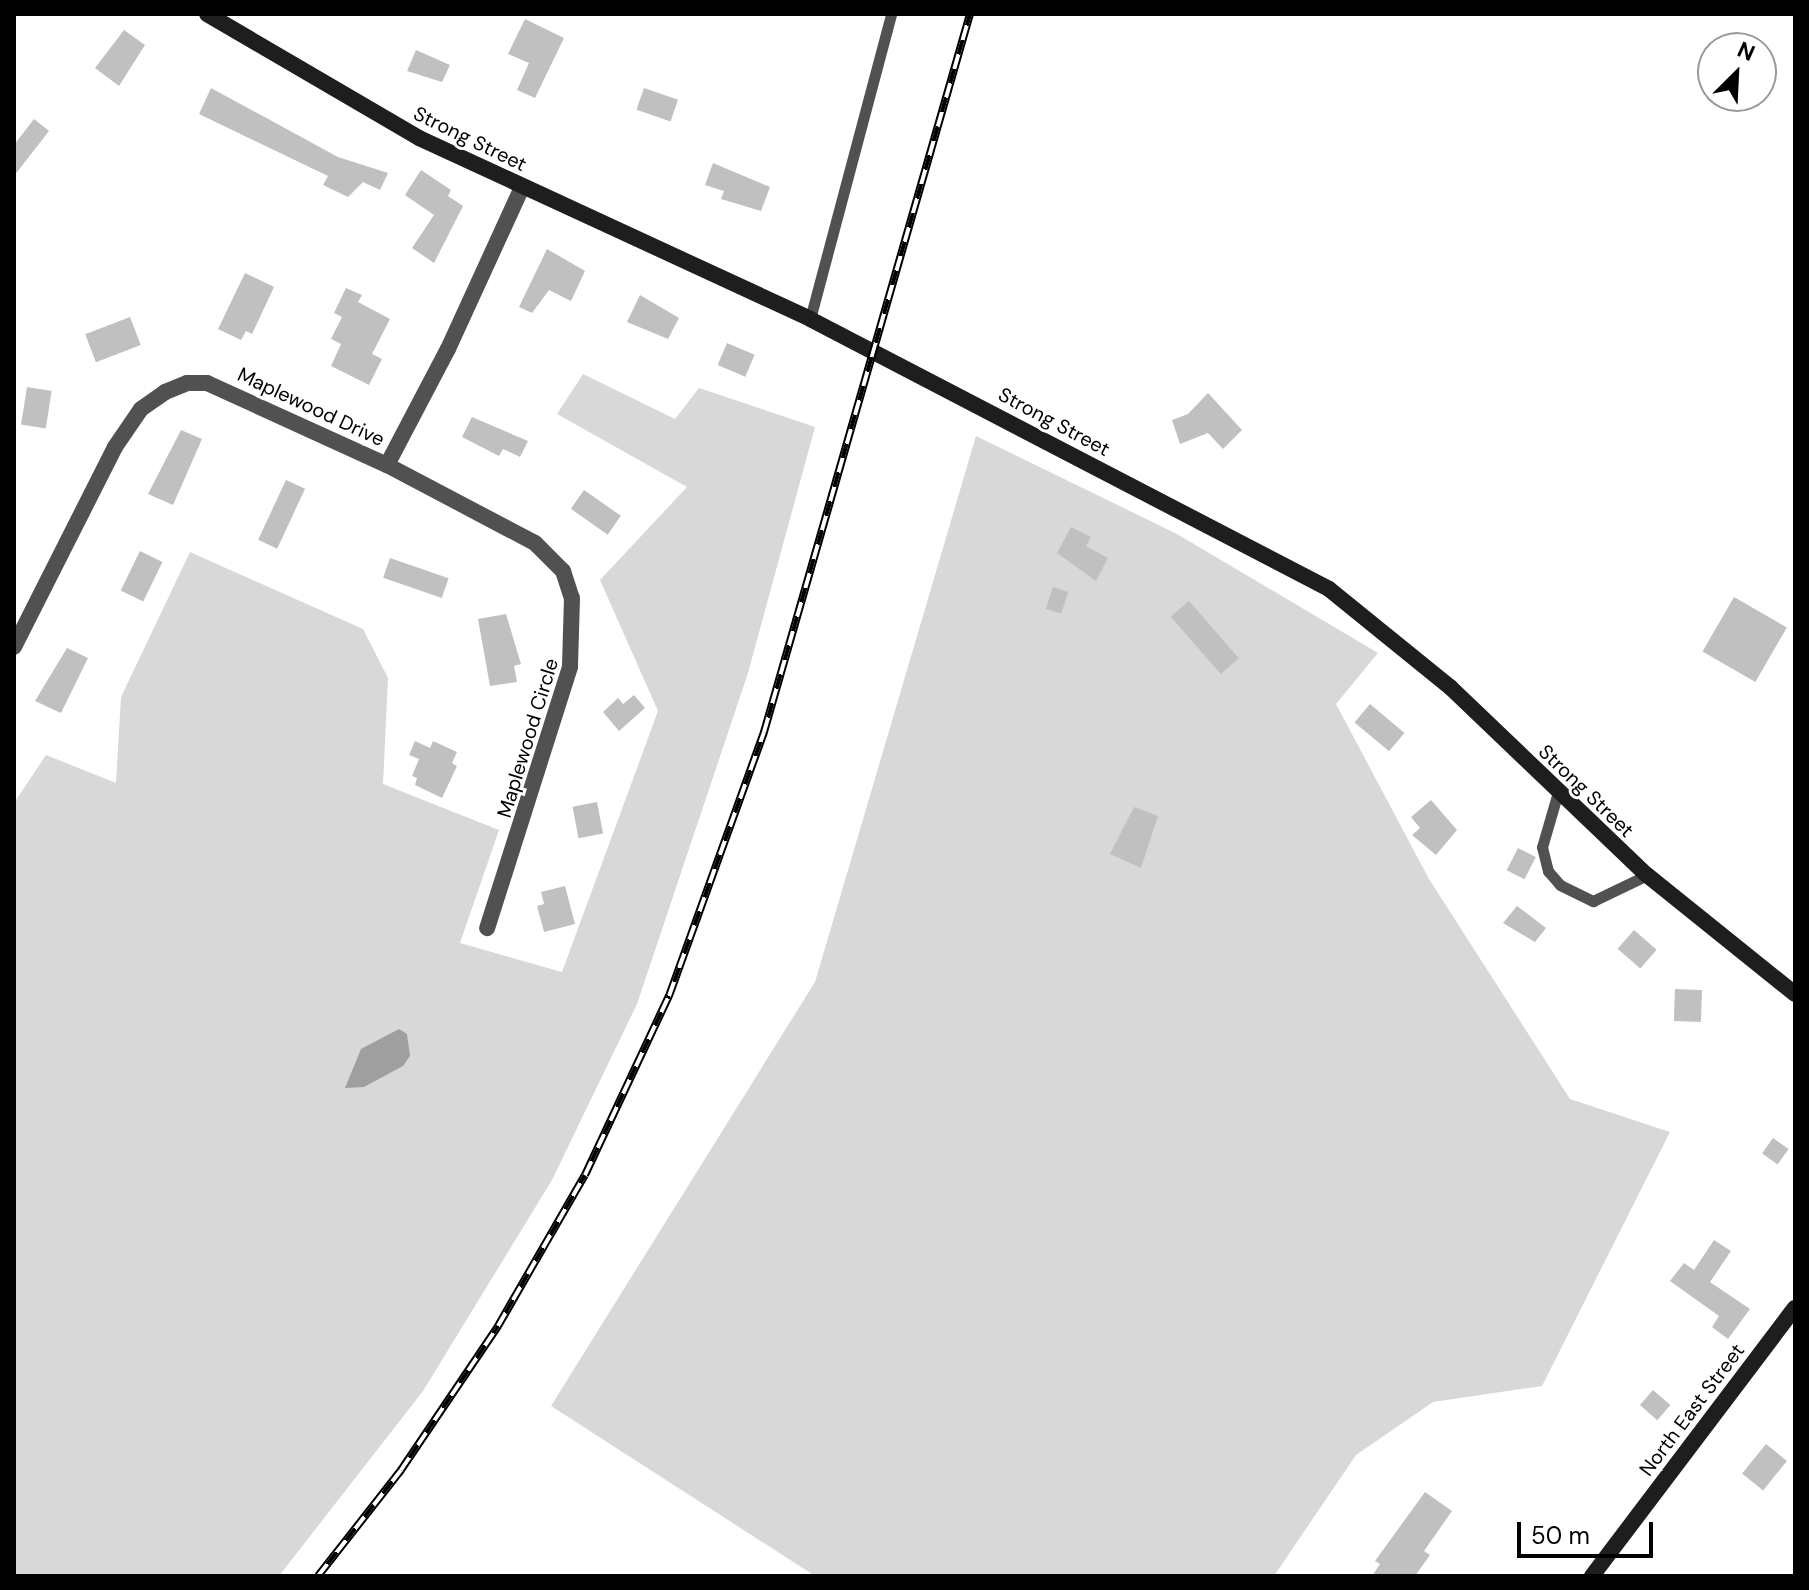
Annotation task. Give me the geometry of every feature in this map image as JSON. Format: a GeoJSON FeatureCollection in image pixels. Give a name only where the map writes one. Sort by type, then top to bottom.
{"type":"FeatureCollection","features":[{"type":"Feature","properties":{"kind":"main road","name":"Strong Street"},"geometry":{"type":"LineString","coordinates":[[207,14],[350,101],[522,187],[810,319],[1329,589],[1410,651],[1647,875],[1795,994]]}},
{"type":"Feature","properties":{"kind":"main road","name":"North East Street"},"geometry":{"type":"LineString","coordinates":[[1592,1576],[1795,1308]]}},
{"type":"Feature","properties":{"kind":"street","name":"Maplewood Drive"},"geometry":{"type":"LineString","coordinates":[[14,647],[115,447],[141,409],[165,392],[187,383],[207,383],[387,465],[448,349],[522,187]]}},
{"type":"Feature","properties":{"kind":"street","name":"Maplewood Circle"},"geometry":{"type":"LineString","coordinates":[[387,465],[535,543],[563,571],[572,598],[570,667],[487,928]]}},
{"type":"Feature","properties":{"kind":"lane"},"geometry":{"type":"LineString","coordinates":[[810,319],[891,14]]}},
{"type":"Feature","properties":{"kind":"lane"},"geometry":{"type":"LineString","coordinates":[[1558,792],[1542,847],[1548,871],[1560,885],[1593,901],[1647,875]]}},
{"type":"Feature","properties":{"kind":"shaded area"},"geometry":{"type":"Polygon","coordinates":[[[583,374],[675,419],[699,388],[815,427],[748,673],[637,1004],[552,1180],[423,1391],[279,1576],[14,1576],[14,803],[46,755],[116,783],[121,697],[190,552],[363,629],[388,678],[383,784],[499,830],[460,943],[562,972],[658,711],[600,580],[687,487],[557,414],[583,374]]]}},
{"type":"Feature","properties":{"kind":"shaded area"},"geometry":{"type":"Polygon","coordinates":[[[976,436],[1177,534],[1378,653],[1336,704],[1429,879],[1570,1099],[1670,1132],[1542,1386],[1433,1402],[1356,1455],[1274,1576],[815,1576],[551,1406],[815,982],[976,436]]]}},
{"type":"Feature","properties":{"kind":"shaded area"},"geometry":{"type":"Polygon","coordinates":[[[399,1029],[407,1034],[410,1056],[403,1066],[364,1087],[345,1088],[361,1049],[399,1029]]]}},
{"type":"Feature","properties":{"kind":"building"},"geometry":{"type":"Polygon","coordinates":[[[525,19],[564,38],[535,98],[517,90],[529,63],[508,54],[525,19]]]}},
{"type":"Feature","properties":{"kind":"building"},"geometry":{"type":"Polygon","coordinates":[[[124,30],[145,45],[119,86],[95,68],[124,30]]]}},
{"type":"Feature","properties":{"kind":"building"},"geometry":{"type":"Polygon","coordinates":[[[416,50],[450,65],[442,82],[407,71],[416,50]]]}},
{"type":"Feature","properties":{"kind":"building"},"geometry":{"type":"Polygon","coordinates":[[[211,88],[338,157],[388,173],[380,190],[363,182],[348,197],[323,185],[328,176],[199,114],[211,88]]]}},
{"type":"Feature","properties":{"kind":"building"},"geometry":{"type":"Polygon","coordinates":[[[644,88],[678,100],[671,121],[637,110],[644,88]]]}},
{"type":"Feature","properties":{"kind":"building"},"geometry":{"type":"Polygon","coordinates":[[[34,119],[49,131],[14,176],[14,145],[34,119]]]}},
{"type":"Feature","properties":{"kind":"building"},"geometry":{"type":"Polygon","coordinates":[[[713,163],[770,187],[761,211],[721,199],[724,191],[705,185],[713,163]]]}},
{"type":"Feature","properties":{"kind":"building"},"geometry":{"type":"Polygon","coordinates":[[[421,170],[451,190],[448,196],[463,206],[434,263],[412,248],[434,215],[405,195],[421,170]]]}},
{"type":"Feature","properties":{"kind":"building"},"geometry":{"type":"Polygon","coordinates":[[[547,249],[585,271],[571,301],[549,290],[532,313],[519,307],[547,249]]]}},
{"type":"Feature","properties":{"kind":"building"},"geometry":{"type":"Polygon","coordinates":[[[245,273],[274,287],[252,334],[246,331],[241,340],[218,329],[245,273]]]}},
{"type":"Feature","properties":{"kind":"building"},"geometry":{"type":"Polygon","coordinates":[[[346,288],[362,295],[358,302],[390,319],[372,354],[382,359],[369,385],[331,366],[341,344],[331,339],[342,317],[334,313],[346,288]]]}},
{"type":"Feature","properties":{"kind":"building"},"geometry":{"type":"Polygon","coordinates":[[[640,295],[679,318],[668,339],[627,322],[640,295]]]}},
{"type":"Feature","properties":{"kind":"building"},"geometry":{"type":"Polygon","coordinates":[[[130,317],[141,345],[96,362],[85,334],[130,317]]]}},
{"type":"Feature","properties":{"kind":"building"},"geometry":{"type":"Polygon","coordinates":[[[727,343],[755,355],[745,377],[718,365],[727,343]]]}},
{"type":"Feature","properties":{"kind":"building"},"geometry":{"type":"Polygon","coordinates":[[[27,387],[52,391],[46,428],[21,425],[27,387]]]}},
{"type":"Feature","properties":{"kind":"building"},"geometry":{"type":"Polygon","coordinates":[[[1208,393],[1242,430],[1223,449],[1208,433],[1180,444],[1172,420],[1188,414],[1208,393]]]}},
{"type":"Feature","properties":{"kind":"building"},"geometry":{"type":"Polygon","coordinates":[[[472,417],[528,441],[520,457],[503,449],[499,456],[462,437],[472,417]]]}},
{"type":"Feature","properties":{"kind":"building"},"geometry":{"type":"Polygon","coordinates":[[[181,430],[202,439],[173,505],[148,494],[181,430]]]}},
{"type":"Feature","properties":{"kind":"building"},"geometry":{"type":"Polygon","coordinates":[[[286,480],[305,489],[277,549],[258,540],[286,480]]]}},
{"type":"Feature","properties":{"kind":"building"},"geometry":{"type":"Polygon","coordinates":[[[584,490],[621,516],[608,535],[571,509],[584,490]]]}},
{"type":"Feature","properties":{"kind":"building"},"geometry":{"type":"Polygon","coordinates":[[[1071,527],[1091,537],[1086,546],[1108,558],[1096,581],[1057,553],[1071,527]]]}},
{"type":"Feature","properties":{"kind":"building"},"geometry":{"type":"Polygon","coordinates":[[[140,551],[162,562],[143,602],[121,591],[140,551]]]}},
{"type":"Feature","properties":{"kind":"building"},"geometry":{"type":"Polygon","coordinates":[[[390,558],[449,578],[442,598],[383,578],[390,558]]]}},
{"type":"Feature","properties":{"kind":"building"},"geometry":{"type":"Polygon","coordinates":[[[1053,587],[1068,592],[1061,614],[1046,609],[1053,587]]]}},
{"type":"Feature","properties":{"kind":"building"},"geometry":{"type":"Polygon","coordinates":[[[1734,597],[1787,628],[1755,682],[1702,652],[1734,597]]]}},
{"type":"Feature","properties":{"kind":"building"},"geometry":{"type":"Polygon","coordinates":[[[1189,601],[1239,658],[1221,674],[1171,617],[1189,601]]]}},
{"type":"Feature","properties":{"kind":"building"},"geometry":{"type":"Polygon","coordinates":[[[506,614],[521,664],[514,666],[517,682],[490,686],[478,619],[506,614]]]}},
{"type":"Feature","properties":{"kind":"building"},"geometry":{"type":"Polygon","coordinates":[[[67,648],[88,658],[61,713],[35,701],[67,648]]]}},
{"type":"Feature","properties":{"kind":"building"},"geometry":{"type":"Polygon","coordinates":[[[634,695],[645,708],[619,731],[603,712],[618,698],[623,704],[634,695]]]}},
{"type":"Feature","properties":{"kind":"building"},"geometry":{"type":"Polygon","coordinates":[[[1370,704],[1404,733],[1389,751],[1355,722],[1370,704]]]}},
{"type":"Feature","properties":{"kind":"building"},"geometry":{"type":"Polygon","coordinates":[[[415,741],[430,748],[433,741],[457,752],[452,763],[457,766],[442,798],[415,785],[417,778],[412,776],[419,759],[409,755],[415,741]]]}},
{"type":"Feature","properties":{"kind":"building"},"geometry":{"type":"Polygon","coordinates":[[[1431,800],[1457,830],[1436,855],[1412,835],[1420,828],[1411,817],[1431,800]]]}},
{"type":"Feature","properties":{"kind":"building"},"geometry":{"type":"Polygon","coordinates":[[[597,802],[603,833],[579,838],[572,807],[597,802]]]}},
{"type":"Feature","properties":{"kind":"building"},"geometry":{"type":"Polygon","coordinates":[[[1134,807],[1158,816],[1141,868],[1110,854],[1134,807]]]}},
{"type":"Feature","properties":{"kind":"building"},"geometry":{"type":"Polygon","coordinates":[[[1518,848],[1536,857],[1524,879],[1507,870],[1518,848]]]}},
{"type":"Feature","properties":{"kind":"building"},"geometry":{"type":"Polygon","coordinates":[[[565,886],[575,924],[544,932],[537,906],[544,904],[541,892],[565,886]]]}},
{"type":"Feature","properties":{"kind":"building"},"geometry":{"type":"Polygon","coordinates":[[[1517,906],[1546,928],[1535,942],[1503,923],[1517,906]]]}},
{"type":"Feature","properties":{"kind":"building"},"geometry":{"type":"Polygon","coordinates":[[[1634,930],[1657,950],[1640,969],[1618,949],[1634,930]]]}},
{"type":"Feature","properties":{"kind":"building"},"geometry":{"type":"Polygon","coordinates":[[[1675,989],[1702,990],[1701,1022],[1674,1021],[1675,989]]]}},
{"type":"Feature","properties":{"kind":"building"},"geometry":{"type":"Polygon","coordinates":[[[1773,1138],[1789,1149],[1778,1164],[1762,1154],[1773,1138]]]}},
{"type":"Feature","properties":{"kind":"building"},"geometry":{"type":"Polygon","coordinates":[[[1714,1240],[1731,1251],[1710,1282],[1750,1309],[1728,1339],[1712,1327],[1719,1316],[1670,1281],[1684,1263],[1694,1270],[1714,1240]]]}},
{"type":"Feature","properties":{"kind":"building"},"geometry":{"type":"Polygon","coordinates":[[[1653,1390],[1670,1405],[1657,1420],[1640,1405],[1653,1390]]]}},
{"type":"Feature","properties":{"kind":"building"},"geometry":{"type":"Polygon","coordinates":[[[1766,1444],[1787,1461],[1763,1491],[1742,1474],[1766,1444]]]}},
{"type":"Feature","properties":{"kind":"building"},"geometry":{"type":"Polygon","coordinates":[[[1425,1492],[1452,1511],[1424,1551],[1430,1555],[1415,1576],[1372,1576],[1380,1564],[1375,1561],[1425,1492]]]}},
{"type":"Feature","properties":{"kind":"railway"},"geometry":{"type":"LineString","coordinates":[[318,1576],[401,1470],[498,1326],[585,1175],[669,996],[764,732],[970,14]]}}]}
